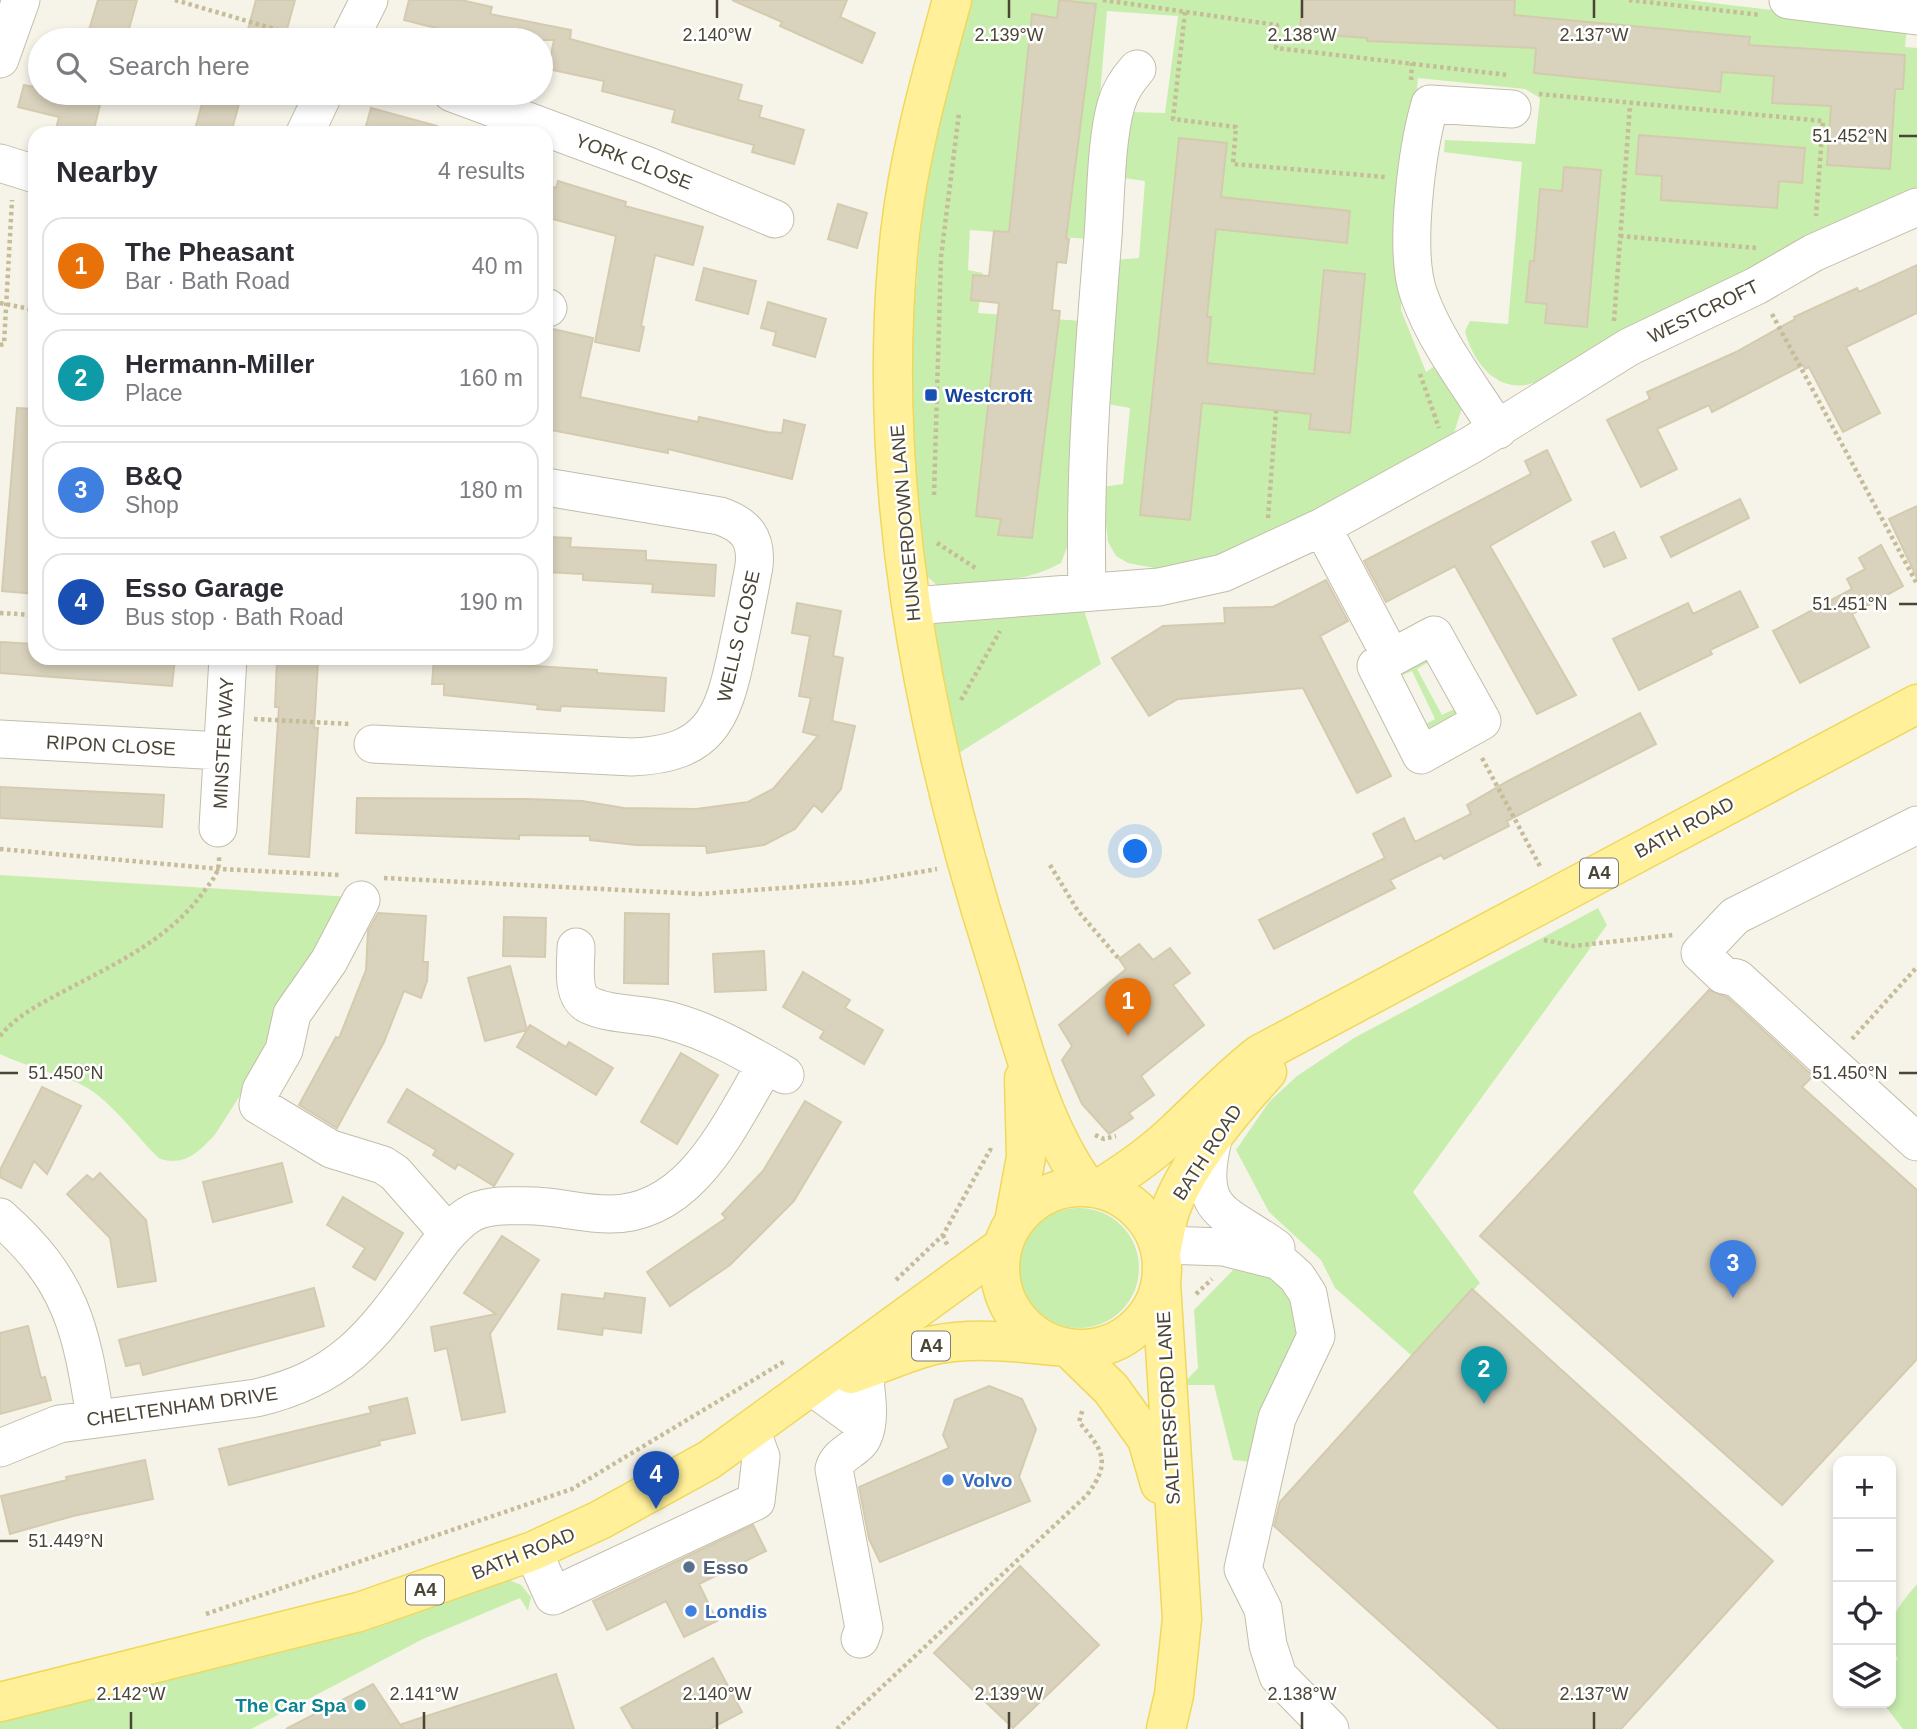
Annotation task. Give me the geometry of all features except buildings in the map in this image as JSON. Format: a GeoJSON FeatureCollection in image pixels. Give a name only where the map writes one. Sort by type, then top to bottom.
{"type":"FeatureCollection","features":[{"type":"Feature","properties":{"kind":"main road","name":"HUNGERDOWN LANE"},"geometry":{"type":"LineString","coordinates":[[952,0],[926,93],[900,233],[895,325],[895,458],[912,606],[923,677],[965,864],[1021,1039],[1060,1148],[1093,1187]]}},
{"type":"Feature","properties":{"kind":"main road","name":"BATH ROAD"},"geometry":{"type":"LineString","coordinates":[[1093,1187],[1132,1168],[1175,1133],[1224,1082],[1260,1054],[1909,710]]}},
{"type":"Feature","properties":{"kind":"main road","name":"BATH ROAD"},"geometry":{"type":"LineString","coordinates":[[1169,1271],[1170,1210],[1187,1178],[1213,1139],[1269,1069],[1341,1010]]}},
{"type":"Feature","properties":{"kind":"main road","name":"HUNGERDOWN LANE"},"geometry":{"type":"LineString","coordinates":[[1008,1234],[1026,1157],[1021,1039]]}},
{"type":"Feature","properties":{"kind":"main road"},"geometry":{"type":"LineString","coordinates":[[1093,1187],[1135,1207],[1154,1230],[1169,1271],[1153,1305],[1136,1327],[1125,1336],[1098,1347],[1063,1347],[1043,1340],[1021,1323],[1006,1300],[1000,1273],[1008,1234],[1032,1202],[1057,1190],[1093,1187]]}},
{"type":"Feature","properties":{"kind":"main road","name":"BATH ROAD"},"geometry":{"type":"LineString","coordinates":[[0,1702],[359,1612],[533,1551],[663,1487],[709,1460],[751,1430],[801,1372],[961,1276],[1008,1234]]}},
{"type":"Feature","properties":{"kind":"main road","name":"SALTERSFORD LANE"},"geometry":{"type":"LineString","coordinates":[[1166,1729],[1181,1639],[1181,1592],[1175,1533],[1169,1271]]}},
{"type":"Feature","properties":{"kind":"main road","name":"BATH ROAD"},"geometry":{"type":"LineString","coordinates":[[801,1372],[864,1369],[886,1359],[936,1345],[985,1341],[1063,1347]]}},
{"type":"Feature","properties":{"kind":"main road","name":"SALTERSFORD LANE"},"geometry":{"type":"LineString","coordinates":[[1063,1347],[1095,1395],[1147,1439],[1175,1533]]}},
{"type":"Feature","properties":{"kind":"street"},"geometry":{"type":"LineString","coordinates":[[0,59],[21,0]]}},
{"type":"Feature","properties":{"kind":"street"},"geometry":{"type":"LineString","coordinates":[[355,28],[369,0]]}},
{"type":"Feature","properties":{"kind":"street"},"geometry":{"type":"LineString","coordinates":[[1788,0],[1917,16]]}},
{"type":"Feature","properties":{"kind":"street"},"geometry":{"type":"LineString","coordinates":[[1087,590],[1084,498],[1108,173],[1115,106],[1127,80],[1138,69]]}},
{"type":"Feature","properties":{"kind":"street"},"geometry":{"type":"LineString","coordinates":[[1498,430],[1452,358],[1418,294],[1412,242],[1416,186],[1430,104],[1512,109]]}},
{"type":"Feature","properties":{"kind":"street"},"geometry":{"type":"LineString","coordinates":[[308,126],[318,105]]}},
{"type":"Feature","properties":{"kind":"street","name":"YORK CLOSE"},"geometry":{"type":"LineString","coordinates":[[484,105],[541,126]]}},
{"type":"Feature","properties":{"kind":"street","name":"YORK CLOSE"},"geometry":{"type":"LineString","coordinates":[[553,130],[646,165],[756,220]]}},
{"type":"Feature","properties":{"kind":"street","name":"WESTCROFT"},"geometry":{"type":"LineString","coordinates":[[912,606],[1087,590],[1158,587],[1223,573],[1322,527],[1498,430],[1611,357],[1756,286],[1813,253],[1917,207]]}},
{"type":"Feature","properties":{"kind":"street","name":"WELLS CLOSE"},"geometry":{"type":"LineString","coordinates":[[392,735],[632,758],[661,756],[690,745],[711,727],[725,702],[754,566],[765,537],[720,516],[553,488]]}},
{"type":"Feature","properties":{"kind":"street"},"geometry":{"type":"LineString","coordinates":[[1322,527],[1391,657]]}},
{"type":"Feature","properties":{"kind":"street"},"geometry":{"type":"LineString","coordinates":[[1434,635],[1482,720],[1421,755],[1376,666],[1391,657],[1434,635]]}},
{"type":"Feature","properties":{"kind":"street","name":"MINSTER WAY"},"geometry":{"type":"LineString","coordinates":[[218,828],[228,665]]}},
{"type":"Feature","properties":{"kind":"street","name":"RIPON CLOSE"},"geometry":{"type":"LineString","coordinates":[[0,739],[223,735]]}},
{"type":"Feature","properties":{"kind":"street"},"geometry":{"type":"LineString","coordinates":[[1917,825],[1735,916],[1700,953],[1723,975],[1737,978],[1917,1142]]}},
{"type":"Feature","properties":{"kind":"street"},"geometry":{"type":"LineString","coordinates":[[359,884],[329,961],[292,1014],[284,1050],[245,1115],[331,1149],[383,1165],[395,1173],[448,1233]]}},
{"type":"Feature","properties":{"kind":"street","name":"CHELTENHAM DRIVE"},"geometry":{"type":"LineString","coordinates":[[0,1448],[41,1430],[95,1417],[256,1398],[288,1390],[345,1359],[378,1328],[448,1233],[469,1214],[491,1208],[542,1207],[610,1214],[632,1212],[655,1202],[689,1180],[704,1165],[776,1069],[691,1027],[587,1004],[577,992],[576,947]]}},
{"type":"Feature","properties":{"kind":"street"},"geometry":{"type":"LineString","coordinates":[[1213,1139],[1208,1160],[1208,1187],[1220,1211],[1236,1225],[1279,1250],[1297,1271],[1308,1294],[1316,1336],[1277,1418],[1243,1569],[1263,1609],[1268,1645],[1278,1676],[1329,1729]]}},
{"type":"Feature","properties":{"kind":"street"},"geometry":{"type":"LineString","coordinates":[[0,1217],[20,1235],[53,1273],[74,1314],[95,1417]]}},
{"type":"Feature","properties":{"kind":"street"},"geometry":{"type":"LineString","coordinates":[[1169,1271],[1224,1247],[1279,1261],[1297,1277],[1308,1294]]}},
{"type":"Feature","properties":{"kind":"street"},"geometry":{"type":"LineString","coordinates":[[860,1639],[864,1628],[834,1469],[835,1462],[863,1438],[866,1426],[864,1369]]}},
{"type":"Feature","properties":{"kind":"street"},"geometry":{"type":"LineString","coordinates":[[801,1372],[866,1426]]}},
{"type":"Feature","properties":{"kind":"street"},"geometry":{"type":"LineString","coordinates":[[533,1551],[552,1596],[757,1501],[761,1457],[751,1430]]}},
{"type":"Feature","properties":{"kind":"path"},"geometry":{"type":"LineString","coordinates":[[176,0],[271,28]]}},
{"type":"Feature","properties":{"kind":"path"},"geometry":{"type":"LineString","coordinates":[[1185,12],[1173,119],[1236,127],[1233,164],[1390,177]]}},
{"type":"Feature","properties":{"kind":"path"},"geometry":{"type":"LineString","coordinates":[[1611,357],[1630,105]]}},
{"type":"Feature","properties":{"kind":"path"},"geometry":{"type":"LineString","coordinates":[[0,345],[5,344],[16,168]]}},
{"type":"Feature","properties":{"kind":"path"},"geometry":{"type":"LineString","coordinates":[[1620,236],[1758,248]]}},
{"type":"Feature","properties":{"kind":"path"},"geometry":{"type":"LineString","coordinates":[[1756,286],[1917,584]]}},
{"type":"Feature","properties":{"kind":"path"},"geometry":{"type":"LineString","coordinates":[[0,303],[28,308]]}},
{"type":"Feature","properties":{"kind":"path"},"geometry":{"type":"LineString","coordinates":[[1266,554],[1276,411]]}},
{"type":"Feature","properties":{"kind":"path"},"geometry":{"type":"LineString","coordinates":[[957,706],[1019,597]]}},
{"type":"Feature","properties":{"kind":"path"},"geometry":{"type":"LineString","coordinates":[[0,613],[28,615]]}},
{"type":"Feature","properties":{"kind":"path"},"geometry":{"type":"LineString","coordinates":[[223,735],[359,725],[392,735]]}},
{"type":"Feature","properties":{"kind":"path"},"geometry":{"type":"LineString","coordinates":[[1467,729],[1544,875]]}},
{"type":"Feature","properties":{"kind":"path"},"geometry":{"type":"LineString","coordinates":[[0,849],[359,884],[701,894],[862,882],[965,864]]}},
{"type":"Feature","properties":{"kind":"path"},"geometry":{"type":"LineString","coordinates":[[1050,865],[1078,911],[1119,959]]}},
{"type":"Feature","properties":{"kind":"path"},"geometry":{"type":"LineString","coordinates":[[0,1036],[10,1024],[42,1003],[125,959],[158,937],[189,912],[220,869]]}},
{"type":"Feature","properties":{"kind":"path"},"geometry":{"type":"LineString","coordinates":[[1534,937],[1573,946],[1675,935],[1684,938],[1700,953]]}},
{"type":"Feature","properties":{"kind":"path"},"geometry":{"type":"LineString","coordinates":[[1829,1063],[1917,967]]}},
{"type":"Feature","properties":{"kind":"path"},"geometry":{"type":"LineString","coordinates":[[894,1282],[943,1235],[990,1150],[1026,1157]]}},
{"type":"Feature","properties":{"kind":"path"},"geometry":{"type":"LineString","coordinates":[[943,1235],[961,1276]]}},
{"type":"Feature","properties":{"kind":"path"},"geometry":{"type":"LineString","coordinates":[[1169,1271],[1203,1286],[1218,1277],[1224,1247]]}},
{"type":"Feature","properties":{"kind":"path"},"geometry":{"type":"LineString","coordinates":[[198,1616],[572,1489],[801,1372]]}},
{"type":"Feature","properties":{"kind":"path"},"geometry":{"type":"LineString","coordinates":[[837,1729],[1087,1495],[1102,1475],[1101,1451],[1079,1422],[1083,1407],[1095,1395]]}},
{"type":"Feature","properties":{"kind":"green space"},"geometry":{"type":"Polygon","coordinates":[[[967,0],[1688,0],[1907,26],[1905,47],[1917,48],[1917,191],[1538,382],[1514,385],[1504,383],[1479,362],[1465,331],[1470,321],[1508,324],[1522,162],[1444,152],[1445,140],[1535,144],[1540,98],[1525,89],[1418,78],[1401,257],[1401,310],[1426,372],[1435,366],[1462,408],[1453,436],[1436,448],[1225,554],[1160,569],[1128,563],[1116,556],[1108,542],[1102,487],[1123,484],[1130,408],[1101,403],[1114,260],[1139,258],[1145,181],[1123,178],[1131,112],[1165,113],[1178,16],[1107,11],[1088,239],[970,230],[968,270],[983,273],[978,313],[1081,321],[1069,542],[1061,563],[1046,570],[1016,579],[938,586],[923,573],[910,428],[913,323],[923,203],[934,123],[967,0]]]}},
{"type":"Feature","properties":{"kind":"green space"},"geometry":{"type":"Polygon","coordinates":[[[1083,607],[1101,664],[954,756],[931,622],[1083,607]]]}},
{"type":"Feature","properties":{"kind":"green space"},"geometry":{"type":"Polygon","coordinates":[[[1417,655],[1432,660],[1417,669],[1442,715],[1460,706],[1460,713],[1427,735],[1417,729],[1435,719],[1412,671],[1394,679],[1417,655]]]}},
{"type":"Feature","properties":{"kind":"green space"},"geometry":{"type":"Polygon","coordinates":[[[0,875],[368,898],[214,1136],[190,1157],[169,1161],[160,1159],[110,1106],[88,1088],[0,1054],[0,875]]]}},
{"type":"Feature","properties":{"kind":"green space"},"geometry":{"type":"Polygon","coordinates":[[[1598,908],[1607,925],[1413,1192],[1480,1283],[1412,1356],[1335,1288],[1321,1260],[1269,1212],[1236,1150],[1269,1102],[1297,1076],[1354,1038],[1598,908]]]}},
{"type":"Feature","properties":{"kind":"green space"},"geometry":{"type":"Polygon","coordinates":[[[1079,1208],[1102,1212],[1122,1225],[1135,1245],[1139,1268],[1135,1291],[1122,1311],[1102,1324],[1079,1328],[1056,1324],[1036,1311],[1023,1291],[1019,1268],[1023,1245],[1036,1225],[1056,1212],[1079,1208]]]}},
{"type":"Feature","properties":{"kind":"green space"},"geometry":{"type":"Polygon","coordinates":[[[1241,1262],[1273,1277],[1291,1302],[1297,1324],[1295,1345],[1254,1462],[1233,1460],[1214,1385],[1182,1385],[1198,1368],[1194,1310],[1241,1262]]]}},
{"type":"Feature","properties":{"kind":"green space"},"geometry":{"type":"Polygon","coordinates":[[[502,1577],[521,1585],[531,1597],[528,1611],[520,1598],[423,1639],[251,1729],[0,1729],[0,1716],[502,1577]]]}},
{"type":"Feature","properties":{"kind":"green space"},"geometry":{"type":"Polygon","coordinates":[[[1917,1584],[1917,1729],[1903,1729],[1887,1708],[1896,1708],[1896,1612],[1917,1584]]]}},
{"type":"Feature","properties":{"kind":"place","name":"Westcroft"},"geometry":{"type":"Point","coordinates":[931,395]}},
{"type":"Feature","properties":{"kind":"place","name":"The Pheasant"},"geometry":{"type":"Point","coordinates":[1128,1036]}},
{"type":"Feature","properties":{"kind":"place","name":"B&Q"},"geometry":{"type":"Point","coordinates":[1733,1298]}},
{"type":"Feature","properties":{"kind":"place","name":"Hermann-Miller"},"geometry":{"type":"Point","coordinates":[1484,1404]}},
{"type":"Feature","properties":{"kind":"place","name":"Volvo"},"geometry":{"type":"Point","coordinates":[948,1480]}},
{"type":"Feature","properties":{"kind":"place","name":"Esso Garage"},"geometry":{"type":"Point","coordinates":[656,1509]}},
{"type":"Feature","properties":{"kind":"place","name":"Esso"},"geometry":{"type":"Point","coordinates":[689,1567]}},
{"type":"Feature","properties":{"kind":"place","name":"Londis"},"geometry":{"type":"Point","coordinates":[691,1611]}},
{"type":"Feature","properties":{"kind":"place","name":"The Car Spa"},"geometry":{"type":"Point","coordinates":[360,1705]}}]}
